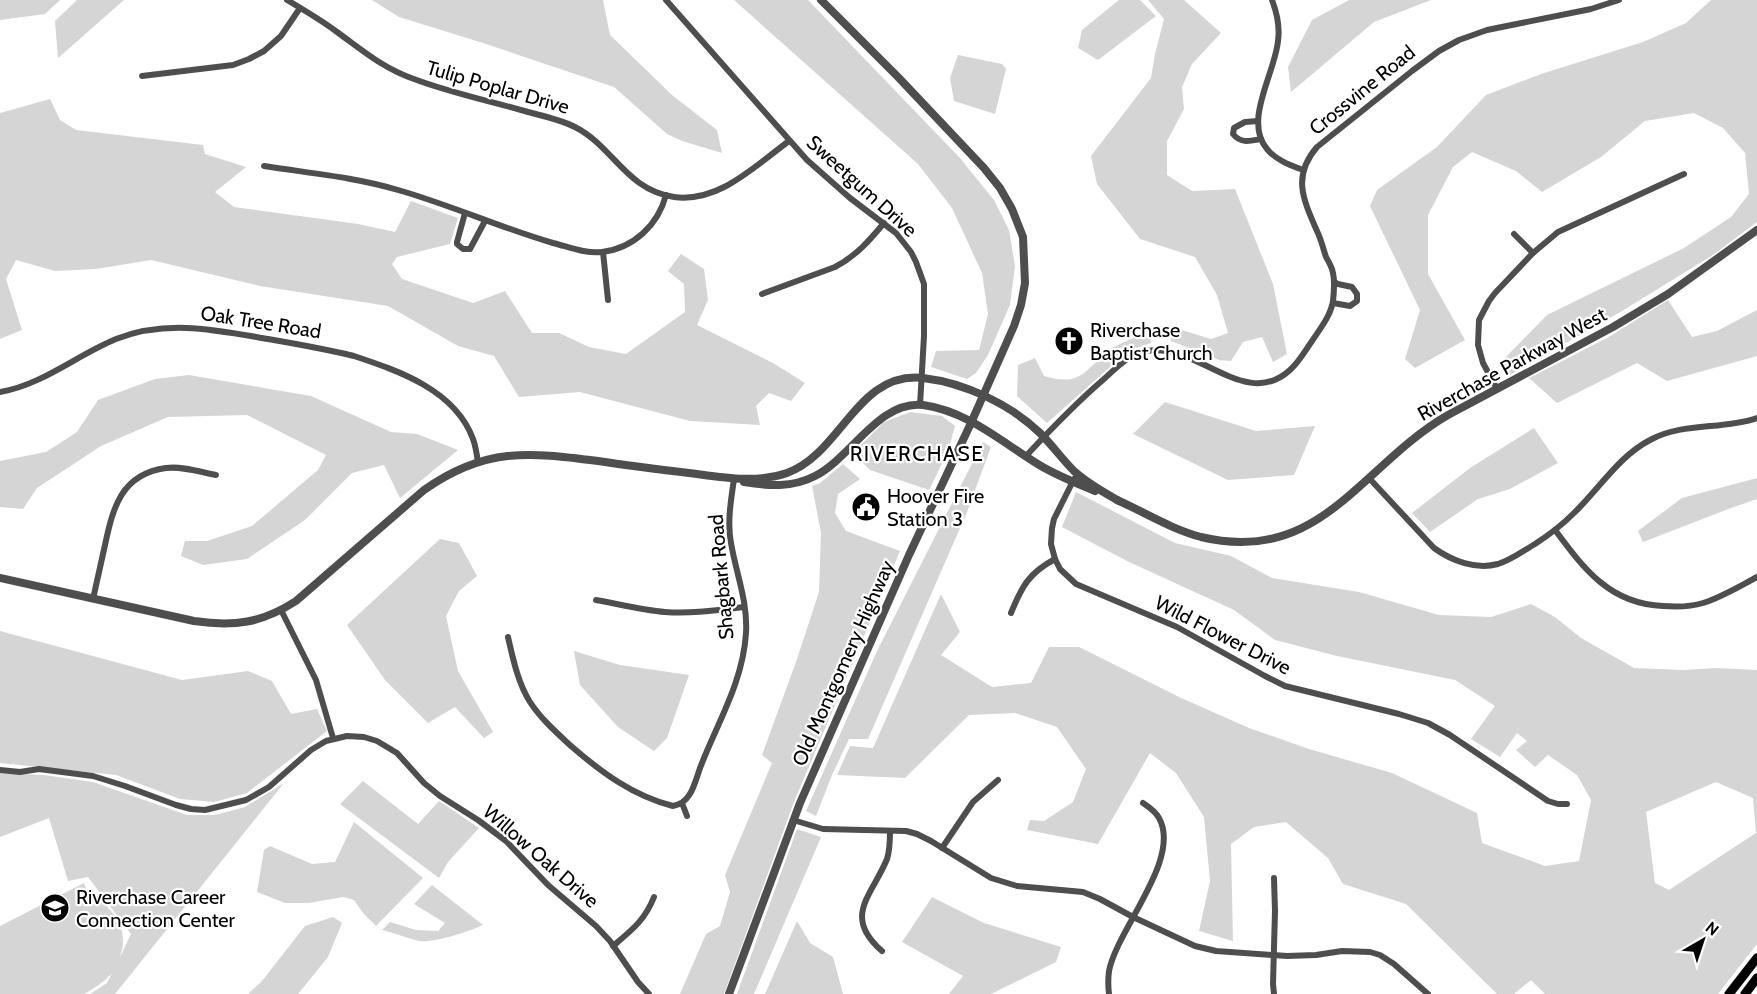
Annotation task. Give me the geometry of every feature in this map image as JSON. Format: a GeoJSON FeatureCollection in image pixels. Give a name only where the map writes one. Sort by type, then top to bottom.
{"type":"FeatureCollection","features":[{"type":"Feature","properties":{"kind":"main road"},"geometry":{"type":"LineString","coordinates":[[1729,994],[1757,958]]}},
{"type":"Feature","properties":{"kind":"main road"},"geometry":{"type":"LineString","coordinates":[[1745,994],[1757,978]]}},
{"type":"Feature","properties":{"kind":"street","name":"Tulip Poplar Drive"},"geometry":{"type":"LineString","coordinates":[[287,0],[337,32],[367,55],[403,75],[575,127],[603,147],[631,178],[666,195],[691,196],[716,191],[739,178],[789,141]]}},
{"type":"Feature","properties":{"kind":"street","name":"Sweetgum Drive"},"geometry":{"type":"LineString","coordinates":[[666,0],[807,160],[833,184],[896,233],[911,252],[924,284],[920,405]]}},
{"type":"Feature","properties":{"kind":"street","name":"Old Montgomery Highway"},"geometry":{"type":"LineString","coordinates":[[729,994],[793,820],[909,555],[1014,326],[1025,283],[1023,237],[1012,209],[1000,188],[898,77],[822,0]]}},
{"type":"Feature","properties":{"kind":"street"},"geometry":{"type":"LineString","coordinates":[[1026,456],[1106,376],[1138,353],[1154,350],[1171,351],[1251,384],[1265,383],[1279,378],[1296,364],[1319,331],[1333,303],[1334,275],[1302,195],[1303,170],[1268,151],[1261,139],[1258,121],[1278,43],[1278,23],[1272,0]]}},
{"type":"Feature","properties":{"kind":"street","name":"Crossvine Road"},"geometry":{"type":"LineString","coordinates":[[1303,170],[1317,147],[1439,51],[1459,40],[1487,30],[1591,9],[1619,0]]}},
{"type":"Feature","properties":{"kind":"street"},"geometry":{"type":"LineString","coordinates":[[142,76],[233,64],[249,59],[264,51],[281,36],[300,8]]}},
{"type":"Feature","properties":{"kind":"street"},"geometry":{"type":"LineString","coordinates":[[1258,121],[1241,124],[1234,129],[1233,134],[1244,141],[1261,139]]}},
{"type":"Feature","properties":{"kind":"street"},"geometry":{"type":"LineString","coordinates":[[264,166],[385,186],[578,249],[603,252],[622,247],[642,235],[658,214],[666,195]]}},
{"type":"Feature","properties":{"kind":"street"},"geometry":{"type":"LineString","coordinates":[[1497,389],[1481,357],[1478,345],[1479,320],[1489,301],[1533,253],[1558,232],[1684,174]]}},
{"type":"Feature","properties":{"kind":"street"},"geometry":{"type":"LineString","coordinates":[[465,213],[457,242],[463,249],[470,249],[485,220]]}},
{"type":"Feature","properties":{"kind":"street"},"geometry":{"type":"LineString","coordinates":[[762,294],[846,261],[866,245],[884,224]]}},
{"type":"Feature","properties":{"kind":"street","name":"Riverchase Parkway West"},"geometry":{"type":"LineString","coordinates":[[0,578],[212,624],[249,622],[281,610],[311,589],[424,490],[452,473],[478,463],[516,454],[547,455],[734,479],[755,484],[787,485],[807,480],[831,466],[884,416],[907,407],[920,405],[953,414],[996,436],[1040,465],[1072,482],[1178,529],[1201,537],[1233,542],[1275,538],[1312,523],[1342,502],[1427,428],[1632,316],[1685,283],[1757,230]]}},
{"type":"Feature","properties":{"kind":"street"},"geometry":{"type":"LineString","coordinates":[[1514,234],[1533,253]]}},
{"type":"Feature","properties":{"kind":"street"},"geometry":{"type":"LineString","coordinates":[[603,252],[608,300]]}},
{"type":"Feature","properties":{"kind":"street"},"geometry":{"type":"LineString","coordinates":[[1333,303],[1350,306],[1357,301],[1357,294],[1352,287],[1334,282]]}},
{"type":"Feature","properties":{"kind":"street","name":"Oak Tree Road"},"geometry":{"type":"LineString","coordinates":[[0,392],[29,383],[104,345],[132,334],[168,327],[210,329],[354,356],[420,383],[445,399],[459,414],[473,440],[478,463]]}},
{"type":"Feature","properties":{"kind":"street","name":"Riverchase Parkway West"},"geometry":{"type":"LineString","coordinates":[[734,479],[768,477],[799,468],[813,459],[827,445],[871,393],[899,379],[921,378],[950,383],[983,396],[1018,416],[1044,437],[1077,473],[1119,501]]}},
{"type":"Feature","properties":{"kind":"street"},"geometry":{"type":"LineString","coordinates":[[1369,478],[1434,548],[1444,555],[1466,564],[1498,564],[1517,555],[1555,530],[1574,514],[1629,454],[1648,441],[1668,432],[1682,429],[1757,418]]}},
{"type":"Feature","properties":{"kind":"street"},"geometry":{"type":"LineString","coordinates":[[93,599],[112,513],[120,496],[132,482],[152,471],[166,468],[188,469],[216,475]]}},
{"type":"Feature","properties":{"kind":"street"},"geometry":{"type":"LineString","coordinates":[[1011,613],[1025,582],[1037,570],[1055,559],[1051,544],[1054,519],[1077,473]]}},
{"type":"Feature","properties":{"kind":"street","name":"Shagbark Road"},"geometry":{"type":"LineString","coordinates":[[682,803],[690,794],[735,687],[746,634],[742,592],[730,540],[730,510],[734,479]]}},
{"type":"Feature","properties":{"kind":"street"},"geometry":{"type":"LineString","coordinates":[[1555,530],[1582,565],[1600,583],[1612,592],[1649,605],[1688,606],[1703,603],[1757,577]]}},
{"type":"Feature","properties":{"kind":"street","name":"Wild Flower Drive"},"geometry":{"type":"LineString","coordinates":[[1055,559],[1065,574],[1076,584],[1177,627],[1275,682],[1428,723],[1450,735],[1548,801],[1567,804]]}},
{"type":"Feature","properties":{"kind":"street"},"geometry":{"type":"LineString","coordinates":[[596,600],[673,612],[698,612],[744,606]]}},
{"type":"Feature","properties":{"kind":"street"},"geometry":{"type":"LineString","coordinates":[[281,610],[316,680],[333,738]]}},
{"type":"Feature","properties":{"kind":"street"},"geometry":{"type":"LineString","coordinates":[[507,637],[529,701],[556,733],[618,783],[673,806],[682,803],[687,816]]}},
{"type":"Feature","properties":{"kind":"street","name":"Willow Oak Drive"},"geometry":{"type":"LineString","coordinates":[[0,770],[20,772],[39,770],[93,776],[176,805],[205,810],[246,800],[269,787],[310,750],[333,738],[364,737],[377,741],[397,753],[424,783],[440,796],[478,820],[506,842],[548,885],[596,926],[638,982],[650,994]]}},
{"type":"Feature","properties":{"kind":"street"},"geometry":{"type":"LineString","coordinates":[[942,848],[973,802],[998,780]]}},
{"type":"Feature","properties":{"kind":"street"},"geometry":{"type":"LineString","coordinates":[[1110,994],[1108,976],[1119,943],[1161,862],[1164,844],[1162,826],[1159,817],[1143,803]]}},
{"type":"Feature","properties":{"kind":"street"},"geometry":{"type":"LineString","coordinates":[[793,820],[823,829],[906,831],[917,834],[1000,882],[1017,886],[1083,892],[1195,946],[1216,951],[1302,956],[1342,951],[1376,953],[1394,964],[1428,994]]}},
{"type":"Feature","properties":{"kind":"street"},"geometry":{"type":"LineString","coordinates":[[882,951],[866,934],[862,918],[865,902],[888,856],[890,831]]}},
{"type":"Feature","properties":{"kind":"street"},"geometry":{"type":"LineString","coordinates":[[1274,878],[1274,994]]}},
{"type":"Feature","properties":{"kind":"street"},"geometry":{"type":"LineString","coordinates":[[613,946],[640,922],[654,897]]}},
{"type":"Feature","properties":{"kind":"shaded area"},"geometry":{"type":"Polygon","coordinates":[[[0,0],[60,0],[45,14],[0,20],[0,0]]]}},
{"type":"Feature","properties":{"kind":"shaded area"},"geometry":{"type":"Polygon","coordinates":[[[77,0],[124,0],[58,58],[55,21],[77,0]]]}},
{"type":"Feature","properties":{"kind":"shaded area"},"geometry":{"type":"Polygon","coordinates":[[[372,0],[603,0],[610,35],[672,95],[717,130],[722,153],[667,134],[614,87],[399,17],[372,0]]]}},
{"type":"Feature","properties":{"kind":"shaded area"},"geometry":{"type":"Polygon","coordinates":[[[734,0],[808,0],[960,158],[994,200],[1009,230],[1015,266],[1010,305],[988,355],[976,373],[967,379],[931,367],[936,351],[979,350],[988,314],[982,273],[952,208],[918,164],[734,0]]]}},
{"type":"Feature","properties":{"kind":"shaded area"},"geometry":{"type":"Polygon","coordinates":[[[1119,0],[1140,0],[1156,16],[1098,60],[1078,48],[1082,30],[1119,0]]]}},
{"type":"Feature","properties":{"kind":"shaded area"},"geometry":{"type":"Polygon","coordinates":[[[1148,0],[1184,0],[1221,33],[1192,64],[1182,87],[1184,109],[1167,141],[1167,175],[1192,191],[1235,189],[1273,284],[1287,354],[1273,362],[1262,337],[1243,342],[1231,361],[1219,360],[1171,341],[1172,327],[1211,339],[1228,333],[1217,295],[1195,257],[1140,239],[1097,184],[1091,156],[1151,78],[1164,19],[1148,0]]]}},
{"type":"Feature","properties":{"kind":"shaded area"},"geometry":{"type":"Polygon","coordinates":[[[1349,0],[1431,0],[1374,22],[1291,92],[1288,67],[1312,20],[1349,0]]]}},
{"type":"Feature","properties":{"kind":"shaded area"},"geometry":{"type":"Polygon","coordinates":[[[1711,0],[1757,0],[1757,222],[1713,255],[1622,311],[1508,376],[1498,365],[1547,315],[1684,248],[1731,217],[1749,194],[1745,153],[1723,128],[1694,113],[1645,121],[1601,157],[1542,192],[1516,171],[1472,152],[1453,167],[1428,215],[1428,274],[1465,340],[1415,368],[1405,359],[1420,310],[1370,206],[1377,190],[1437,147],[1486,95],[1541,74],[1643,42],[1686,23],[1711,0]]]}},
{"type":"Feature","properties":{"kind":"shaded area"},"geometry":{"type":"Polygon","coordinates":[[[958,55],[1002,64],[1006,69],[995,114],[954,101],[950,78],[958,55]]]}},
{"type":"Feature","properties":{"kind":"shaded area"},"geometry":{"type":"Polygon","coordinates":[[[50,99],[60,120],[76,130],[203,145],[205,154],[246,167],[215,192],[234,207],[358,224],[395,232],[411,201],[458,218],[450,244],[397,257],[392,264],[402,279],[473,303],[505,291],[532,333],[559,333],[589,347],[626,354],[685,312],[684,284],[668,271],[681,254],[704,269],[708,300],[697,325],[773,363],[805,383],[791,401],[769,393],[756,406],[760,425],[690,421],[580,392],[519,397],[494,356],[458,346],[388,306],[260,286],[151,260],[96,269],[55,271],[16,260],[6,279],[22,330],[0,339],[0,113],[50,99]]]}},
{"type":"Feature","properties":{"kind":"shaded area"},"geometry":{"type":"Polygon","coordinates":[[[1668,300],[1692,337],[1717,331],[1757,310],[1757,356],[1667,381],[1637,363],[1557,403],[1529,378],[1607,338],[1668,300]]]}},
{"type":"Feature","properties":{"kind":"shaded area"},"geometry":{"type":"Polygon","coordinates":[[[1150,333],[1151,343],[1128,351],[1047,423],[1017,396],[1018,365],[1035,358],[1044,376],[1067,380],[1081,375],[1114,347],[1150,333]]]}},
{"type":"Feature","properties":{"kind":"shaded area"},"geometry":{"type":"Polygon","coordinates":[[[189,375],[311,396],[391,432],[417,434],[458,450],[400,498],[384,465],[352,473],[305,520],[247,559],[203,565],[181,556],[185,541],[207,541],[252,526],[318,470],[326,455],[247,415],[168,417],[101,446],[37,488],[23,509],[0,507],[0,461],[46,452],[77,432],[98,400],[155,379],[189,375]]]}},
{"type":"Feature","properties":{"kind":"shaded area"},"geometry":{"type":"Polygon","coordinates":[[[1165,402],[1256,431],[1315,426],[1294,475],[1228,480],[1133,434],[1165,402]]]}},
{"type":"Feature","properties":{"kind":"shaded area"},"geometry":{"type":"Polygon","coordinates":[[[910,412],[942,416],[955,426],[948,451],[929,490],[870,470],[853,453],[884,422],[910,412]]]}},
{"type":"Feature","properties":{"kind":"shaded area"},"geometry":{"type":"Polygon","coordinates":[[[1534,428],[1558,463],[1510,489],[1478,499],[1430,532],[1412,513],[1470,468],[1534,428]]]}},
{"type":"Feature","properties":{"kind":"shaded area"},"geometry":{"type":"Polygon","coordinates":[[[983,442],[991,447],[967,512],[868,739],[849,739],[816,816],[806,811],[877,651],[983,442]]]}},
{"type":"Feature","properties":{"kind":"shaded area"},"geometry":{"type":"Polygon","coordinates":[[[843,464],[860,479],[838,494],[835,513],[846,531],[900,551],[794,802],[724,994],[680,994],[706,934],[720,926],[730,892],[725,875],[772,763],[762,755],[819,592],[821,533],[812,486],[820,483],[843,464]]]}},
{"type":"Feature","properties":{"kind":"shaded area"},"geometry":{"type":"Polygon","coordinates":[[[1757,478],[1757,499],[1643,542],[1638,531],[1682,498],[1757,478]]]}},
{"type":"Feature","properties":{"kind":"shaded area"},"geometry":{"type":"Polygon","coordinates":[[[1076,492],[1175,543],[1231,556],[1272,578],[1359,592],[1439,615],[1491,617],[1531,604],[1555,617],[1581,638],[1634,668],[1757,670],[1757,944],[1718,994],[1545,994],[1531,980],[1514,994],[1497,994],[1406,904],[1343,884],[1328,858],[1286,822],[1254,827],[1231,844],[1233,941],[1199,931],[1210,881],[1204,817],[1176,773],[1150,753],[1098,844],[1027,830],[1030,820],[1044,821],[1073,802],[1086,769],[1057,727],[1015,713],[969,715],[905,778],[837,775],[850,746],[873,748],[941,594],[960,632],[941,655],[992,687],[1031,683],[1049,647],[1079,647],[1179,697],[1249,728],[1309,749],[1392,773],[1477,813],[1482,843],[1545,866],[1579,861],[1591,800],[1577,775],[1548,755],[1535,767],[1516,750],[1527,741],[1517,733],[1500,757],[1471,739],[1495,706],[1455,680],[1337,656],[1275,640],[1234,610],[1129,562],[1062,527],[1076,492]],[[1716,782],[1646,812],[1655,883],[1669,890],[1756,833],[1753,798],[1716,782]]]}},
{"type":"Feature","properties":{"kind":"shaded area"},"geometry":{"type":"Polygon","coordinates":[[[440,539],[459,543],[477,576],[459,591],[446,616],[458,671],[493,732],[484,738],[455,707],[428,723],[385,680],[347,625],[440,539]]]}},
{"type":"Feature","properties":{"kind":"shaded area"},"geometry":{"type":"Polygon","coordinates":[[[0,631],[182,680],[248,671],[272,681],[291,714],[317,709],[327,731],[247,793],[214,802],[180,799],[116,775],[0,763],[0,631]]]}},
{"type":"Feature","properties":{"kind":"shaded area"},"geometry":{"type":"Polygon","coordinates":[[[574,651],[620,665],[689,675],[667,738],[654,751],[618,727],[580,685],[574,651]]]}},
{"type":"Feature","properties":{"kind":"shaded area"},"geometry":{"type":"Polygon","coordinates":[[[0,773],[44,775],[93,782],[187,815],[215,815],[245,807],[284,783],[115,994],[90,994],[107,983],[112,973],[99,985],[84,994],[0,994],[0,926],[84,883],[88,894],[108,907],[121,927],[123,945],[120,957],[131,934],[88,877],[68,881],[49,818],[0,837],[0,773]]]}},
{"type":"Feature","properties":{"kind":"shaded area"},"geometry":{"type":"Polygon","coordinates":[[[363,781],[418,824],[439,801],[479,828],[448,862],[439,878],[340,804],[363,781]]]}},
{"type":"Feature","properties":{"kind":"shaded area"},"geometry":{"type":"Polygon","coordinates":[[[354,822],[423,878],[376,926],[354,900],[343,897],[309,903],[285,903],[257,892],[264,850],[270,846],[312,864],[335,862],[354,822]]]}},
{"type":"Feature","properties":{"kind":"shaded area"},"geometry":{"type":"Polygon","coordinates":[[[797,829],[821,837],[754,994],[737,994],[797,829]]]}},
{"type":"Feature","properties":{"kind":"shaded area"},"geometry":{"type":"Polygon","coordinates":[[[432,885],[483,925],[451,936],[425,941],[382,930],[390,922],[416,930],[438,931],[445,923],[414,904],[432,885]]]}},
{"type":"Feature","properties":{"kind":"shaded area"},"geometry":{"type":"Polygon","coordinates":[[[932,897],[984,923],[1061,947],[1056,962],[991,994],[949,994],[963,976],[902,942],[932,897]]]}},
{"type":"Feature","properties":{"kind":"shaded area"},"geometry":{"type":"Polygon","coordinates":[[[333,917],[342,923],[328,957],[298,994],[248,994],[262,981],[305,926],[333,917]]]}},
{"type":"Feature","properties":{"kind":"shaded area"},"geometry":{"type":"Polygon","coordinates":[[[797,921],[810,943],[833,957],[843,994],[765,994],[797,921]]]}},
{"type":"Feature","properties":{"kind":"place","name":"Riverchase Baptist Church"},"geometry":{"type":"Point","coordinates":[1069,341]}},
{"type":"Feature","properties":{"kind":"place","name":"Hoover Fire Station 3"},"geometry":{"type":"Point","coordinates":[866,507]}},
{"type":"Feature","properties":{"kind":"place","name":"Riverchase Career Connection Center"},"geometry":{"type":"Point","coordinates":[55,908]}},
{"type":"Feature","properties":{"kind":"district","name":"RIVERCHASE"},"geometry":{"type":"Point","coordinates":[917,453]}}]}
